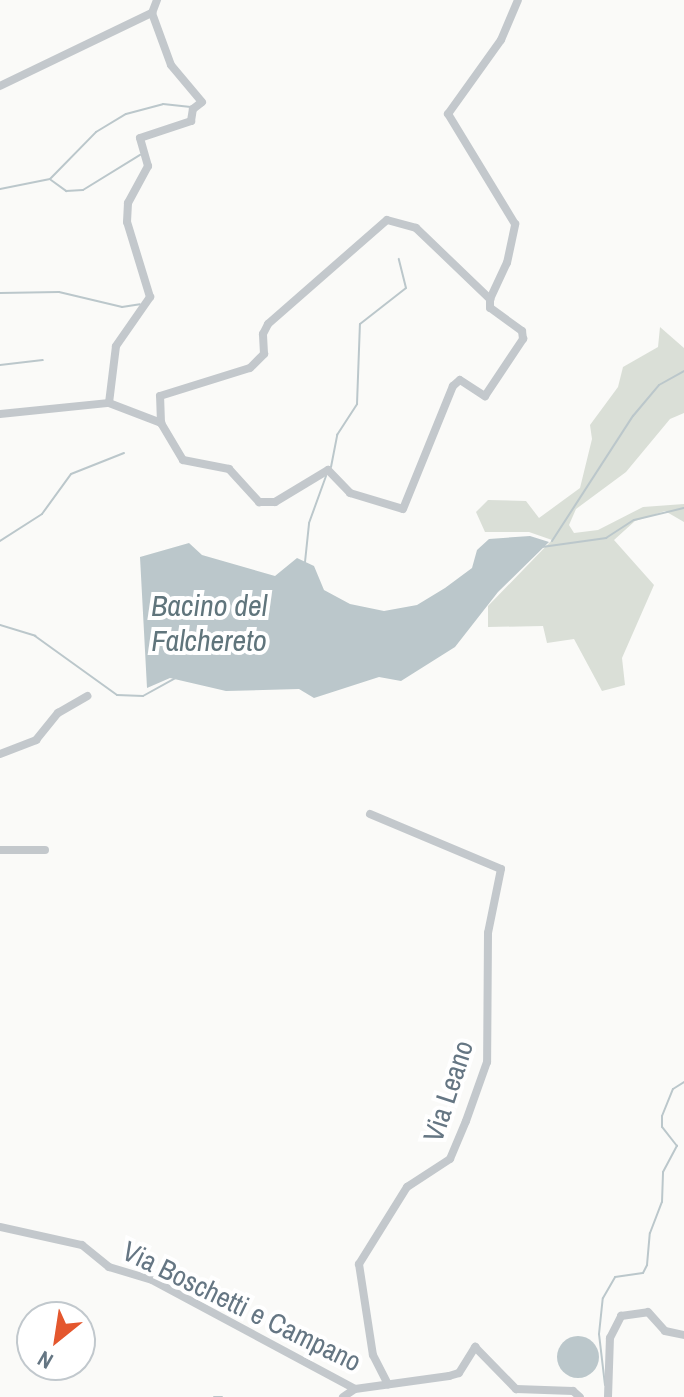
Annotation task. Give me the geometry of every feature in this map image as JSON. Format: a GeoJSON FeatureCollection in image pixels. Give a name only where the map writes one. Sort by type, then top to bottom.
{"type":"FeatureCollection","features":[{"type":"Feature","properties":{"kind":"street"},"geometry":{"type":"LineString","coordinates":[[109,403],[116,346],[150,297],[127,222],[128,203],[148,166],[140,138],[191,121],[193,109],[202,102],[171,65],[152,13],[157,0]]}},
{"type":"Feature","properties":{"kind":"street"},"geometry":{"type":"LineString","coordinates":[[490,299],[416,228],[387,220],[268,324],[263,334],[264,354],[250,368],[160,396],[161,423],[183,460],[229,469],[259,502],[275,502],[328,470],[350,493],[403,509],[453,386],[460,380],[485,396],[523,339],[522,331],[490,308],[490,299],[507,263],[515,224],[448,114],[501,40],[518,0]]}},
{"type":"Feature","properties":{"kind":"street"},"geometry":{"type":"LineString","coordinates":[[0,86],[152,13]]}},
{"type":"Feature","properties":{"kind":"street"},"geometry":{"type":"LineString","coordinates":[[0,414],[109,403],[161,423]]}},
{"type":"Feature","properties":{"kind":"street"},"geometry":{"type":"LineString","coordinates":[[0,754],[36,740],[58,713],[88,696]]}},
{"type":"Feature","properties":{"kind":"street","name":"Via Leano"},"geometry":{"type":"LineString","coordinates":[[370,814],[501,869],[488,933],[487,1062],[466,1121],[450,1159],[407,1187],[359,1264],[373,1355],[388,1384]]}},
{"type":"Feature","properties":{"kind":"street"},"geometry":{"type":"LineString","coordinates":[[0,850],[45,850]]}},
{"type":"Feature","properties":{"kind":"street","name":"Via Boschetti e Campano"},"geometry":{"type":"LineString","coordinates":[[0,1227],[82,1245],[109,1267],[152,1280],[355,1389],[459,1373],[475,1347],[516,1389],[573,1391],[580,1397]]}},
{"type":"Feature","properties":{"kind":"street"},"geometry":{"type":"LineString","coordinates":[[608,1397],[610,1338],[621,1316],[648,1312],[665,1331],[684,1335]]}},
{"type":"Feature","properties":{"kind":"street"},"geometry":{"type":"LineString","coordinates":[[343,1397],[355,1389]]}},
{"type":"Feature","properties":{"kind":"shaded area"},"geometry":{"type":"Polygon","coordinates":[[[660,327],[684,348],[684,413],[670,419],[626,472],[576,509],[569,525],[574,533],[598,530],[643,507],[684,504],[684,522],[665,511],[635,521],[614,540],[654,585],[622,658],[625,685],[602,691],[574,639],[547,643],[543,626],[488,627],[488,606],[552,540],[529,532],[485,532],[476,512],[488,500],[526,501],[539,518],[580,488],[592,439],[590,425],[618,387],[623,367],[658,347],[660,327]]]}},
{"type":"Feature","properties":{"kind":"water","name":"Bacino del Falchereto"},"geometry":{"type":"Polygon","coordinates":[[[530,536],[549,542],[498,592],[455,647],[401,681],[379,677],[314,698],[299,689],[226,691],[170,678],[147,688],[140,557],[189,543],[202,555],[275,576],[297,558],[314,566],[324,590],[350,604],[384,611],[417,605],[445,588],[472,568],[477,550],[489,539],[530,536]]]}},
{"type":"Feature","properties":{"kind":"water"},"geometry":{"type":"Polygon","coordinates":[[[578,1336],[593,1342],[599,1357],[593,1372],[578,1378],[563,1372],[557,1357],[563,1342],[578,1336]]]}},
{"type":"Feature","properties":{"kind":"waterway"},"geometry":{"type":"LineString","coordinates":[[0,189],[50,179],[96,132],[126,114],[163,104],[191,107]]}},
{"type":"Feature","properties":{"kind":"waterway"},"geometry":{"type":"LineString","coordinates":[[51,180],[66,191],[83,190],[140,155]]}},
{"type":"Feature","properties":{"kind":"waterway"},"geometry":{"type":"LineString","coordinates":[[331,467],[337,435],[357,404],[360,324],[406,288],[399,259]]}},
{"type":"Feature","properties":{"kind":"waterway"},"geometry":{"type":"LineString","coordinates":[[0,293],[59,292],[122,307],[140,304]]}},
{"type":"Feature","properties":{"kind":"waterway"},"geometry":{"type":"LineString","coordinates":[[0,365],[43,360]]}},
{"type":"Feature","properties":{"kind":"waterway"},"geometry":{"type":"LineString","coordinates":[[552,541],[633,416],[659,385],[684,371]]}},
{"type":"Feature","properties":{"kind":"waterway"},"geometry":{"type":"LineString","coordinates":[[0,541],[42,514],[71,474],[124,453]]}},
{"type":"Feature","properties":{"kind":"waterway"},"geometry":{"type":"LineString","coordinates":[[305,562],[309,523],[326,476]]}},
{"type":"Feature","properties":{"kind":"waterway"},"geometry":{"type":"LineString","coordinates":[[542,547],[606,538],[634,520],[684,508]]}},
{"type":"Feature","properties":{"kind":"waterway"},"geometry":{"type":"LineString","coordinates":[[0,625],[35,636],[117,695],[143,696],[176,678]]}},
{"type":"Feature","properties":{"kind":"waterway"},"geometry":{"type":"LineString","coordinates":[[605,1385],[599,1334],[603,1298],[615,1277],[643,1273],[647,1265],[650,1233],[662,1202],[663,1172],[677,1146],[662,1127],[662,1116],[673,1089],[684,1082]]}},
{"type":"Feature","properties":{"kind":"waterway"},"geometry":{"type":"LineString","coordinates":[[214,1397],[222,1397]]}}]}
